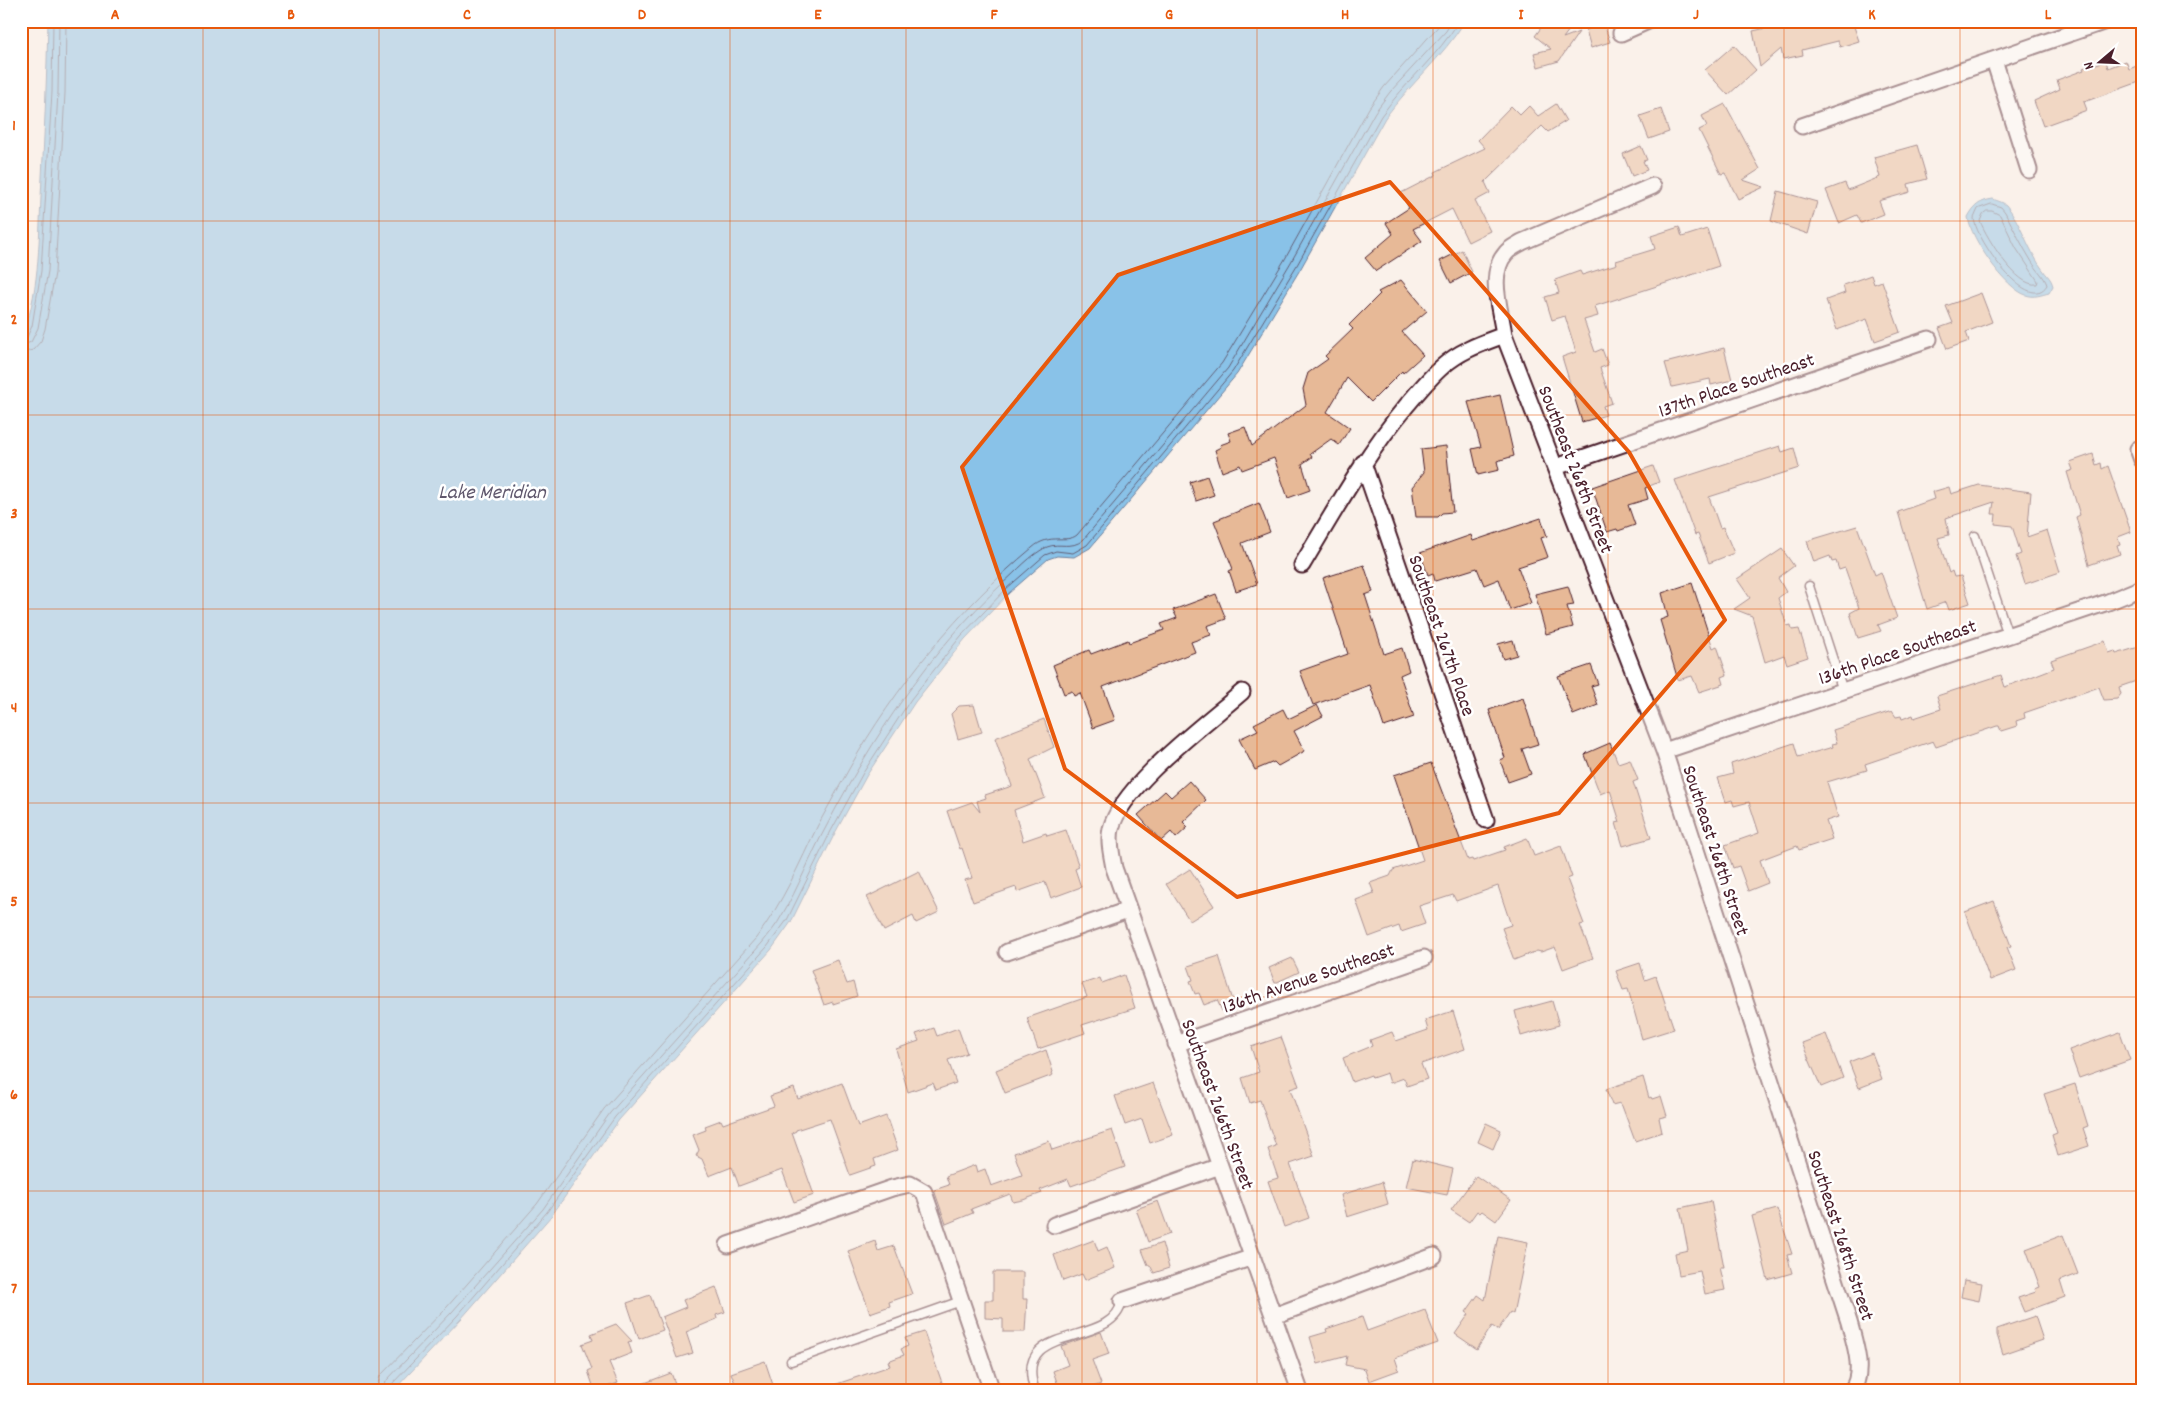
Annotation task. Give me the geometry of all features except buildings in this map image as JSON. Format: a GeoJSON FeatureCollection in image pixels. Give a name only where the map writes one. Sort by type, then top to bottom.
{"type":"FeatureCollection","features":[{"type":"Feature","properties":{"kind":"street"},"geometry":{"type":"LineString","coordinates":[[1621,34],[1648,21]]}},
{"type":"Feature","properties":{"kind":"street"},"geometry":{"type":"LineString","coordinates":[[1802,126],[2106,21]]}},
{"type":"Feature","properties":{"kind":"street"},"geometry":{"type":"LineString","coordinates":[[1994,60],[2029,170]]}},
{"type":"Feature","properties":{"kind":"street","name":"Southeast 268th Street"},"geometry":{"type":"LineString","coordinates":[[1653,186],[1522,242],[1507,252],[1498,266],[1496,284],[1504,335],[1664,751],[1849,1322],[1858,1363],[1853,1389]]}},
{"type":"Feature","properties":{"kind":"street"},"geometry":{"type":"LineString","coordinates":[[1302,565],[1363,463],[1384,433],[1423,386],[1444,365],[1471,347],[1504,335]]}},
{"type":"Feature","properties":{"kind":"street","name":"137th Place Southeast"},"geometry":{"type":"LineString","coordinates":[[1556,467],[1929,339]]}},
{"type":"Feature","properties":{"kind":"street","name":"Southeast 267th Place"},"geometry":{"type":"LineString","coordinates":[[1363,463],[1486,820]]}},
{"type":"Feature","properties":{"kind":"street","name":"136th Place Southeast"},"geometry":{"type":"LineString","coordinates":[[1664,751],[2142,588]]}},
{"type":"Feature","properties":{"kind":"street","name":"Southeast 266th Street"},"geometry":{"type":"LineString","coordinates":[[1242,692],[1145,778],[1121,808],[1111,829],[1110,847],[1114,868],[1128,910],[1300,1391]]}},
{"type":"Feature","properties":{"kind":"street"},"geometry":{"type":"LineString","coordinates":[[1007,952],[1128,910]]}},
{"type":"Feature","properties":{"kind":"street","name":"136th Avenue Southeast"},"geometry":{"type":"LineString","coordinates":[[1176,1044],[1424,958]]}},
{"type":"Feature","properties":{"kind":"street"},"geometry":{"type":"LineString","coordinates":[[1054,1225],[1220,1166]]}},
{"type":"Feature","properties":{"kind":"street"},"geometry":{"type":"LineString","coordinates":[[728,1245],[892,1188],[910,1184],[924,1192],[992,1391]]}},
{"type":"Feature","properties":{"kind":"street"},"geometry":{"type":"LineString","coordinates":[[1274,1316],[1434,1256]]}},
{"type":"Feature","properties":{"kind":"street"},"geometry":{"type":"LineString","coordinates":[[1122,1301],[1253,1257]]}},
{"type":"Feature","properties":{"kind":"lane"},"geometry":{"type":"LineString","coordinates":[[1975,536],[2008,635]]}},
{"type":"Feature","properties":{"kind":"lane"},"geometry":{"type":"LineString","coordinates":[[1809,586],[1843,691]]}},
{"type":"Feature","properties":{"kind":"lane"},"geometry":{"type":"LineString","coordinates":[[791,1360],[961,1301]]}},
{"type":"Feature","properties":{"kind":"lane"},"geometry":{"type":"LineString","coordinates":[[1035,1391],[1030,1377],[1032,1361],[1038,1351],[1060,1339],[1103,1325],[1115,1317],[1122,1301]]}},
{"type":"Feature","properties":{"kind":"highlighted area"},"geometry":{"type":"Polygon","coordinates":[[[1390,182],[1629,452],[1725,620],[1559,813],[1237,897],[1065,769],[962,467],[1118,275],[1390,182]]]}},
{"type":"Feature","properties":{"kind":"water","name":"Lake Meridian"},"geometry":{"type":"Polygon","coordinates":[[[48,21],[1465,21],[1447,47],[1385,118],[1301,268],[1237,374],[1090,548],[1074,557],[1057,556],[1048,559],[1009,593],[965,639],[915,702],[867,775],[835,833],[791,922],[771,950],[619,1120],[552,1215],[461,1319],[393,1391],[21,1391],[21,340],[31,306],[37,270],[48,21]]]}},
{"type":"Feature","properties":{"kind":"water"},"geometry":{"type":"Polygon","coordinates":[[[1993,199],[2002,202],[2011,211],[2038,263],[2051,281],[2053,286],[2049,293],[2032,296],[2018,291],[1999,273],[1982,249],[1970,226],[1968,217],[1978,205],[1993,199]]]}}]}
